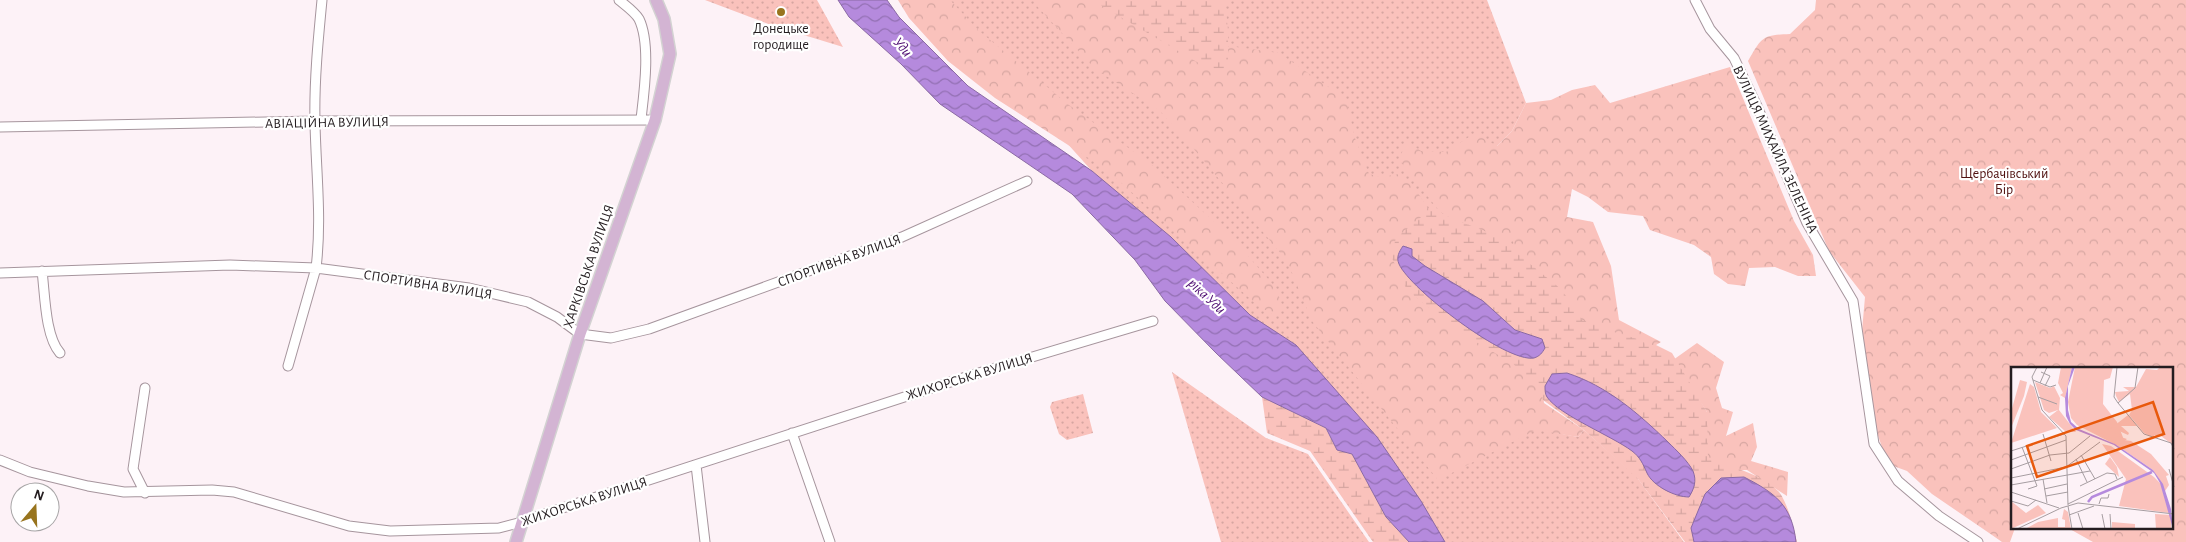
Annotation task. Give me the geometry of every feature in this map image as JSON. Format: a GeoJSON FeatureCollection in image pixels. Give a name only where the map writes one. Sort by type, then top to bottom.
{"type":"FeatureCollection","features":[{"type":"Feature","properties":{"kind":"main road","name":"ХАРКІВСЬКА ВУЛИЦЯ"},"geometry":{"type":"LineString","coordinates":[[516,542],[580,334],[654,120],[670,54],[664,18],[656,0]]}},
{"type":"Feature","properties":{"kind":"street"},"geometry":{"type":"LineString","coordinates":[[288,366],[316,268],[320,219],[315,121],[316,69],[322,0]]}},
{"type":"Feature","properties":{"kind":"street"},"geometry":{"type":"LineString","coordinates":[[619,0],[638,18],[644,44],[645,80],[641,119]]}},
{"type":"Feature","properties":{"kind":"street","name":"ВУЛИЦЯ МИХАЙЛА ЗЕЛЕНІНА"},"geometry":{"type":"LineString","coordinates":[[1695,0],[1710,29],[1734,58],[1756,104],[1807,223],[1853,301],[1874,444],[1898,481],[1939,516],[1978,542]]}},
{"type":"Feature","properties":{"kind":"street","name":"АВІАЦІЙНА ВУЛИЦЯ"},"geometry":{"type":"LineString","coordinates":[[0,127],[315,121],[654,120]]}},
{"type":"Feature","properties":{"kind":"street","name":"СПОРТИВНА ВУЛИЦЯ"},"geometry":{"type":"LineString","coordinates":[[0,273],[230,265],[316,268],[469,288],[519,300],[557,317],[580,334],[611,338],[649,329],[902,237],[1027,181]]}},
{"type":"Feature","properties":{"kind":"street"},"geometry":{"type":"LineString","coordinates":[[42,271],[51,336],[54,346],[60,353]]}},
{"type":"Feature","properties":{"kind":"street","name":"ЖИХОРСЬКА ВУЛИЦЯ"},"geometry":{"type":"LineString","coordinates":[[0,460],[30,472],[88,486],[124,492],[212,490],[234,492],[350,526],[390,531],[499,528],[972,375],[1154,321]]}},
{"type":"Feature","properties":{"kind":"street"},"geometry":{"type":"LineString","coordinates":[[145,388],[133,469],[145,493]]}},
{"type":"Feature","properties":{"kind":"street"},"geometry":{"type":"LineString","coordinates":[[792,433],[830,542]]}},
{"type":"Feature","properties":{"kind":"street"},"geometry":{"type":"LineString","coordinates":[[696,465],[705,542]]}},
{"type":"Feature","properties":{"kind":"green space","name":"Донецьке городище"},"geometry":{"type":"Polygon","coordinates":[[[705,0],[817,0],[843,47],[771,25],[705,0]]]}},
{"type":"Feature","properties":{"kind":"green space"},"geometry":{"type":"Polygon","coordinates":[[[898,0],[950,0],[978,30],[1069,105],[1152,165],[1234,240],[1276,288],[1283,308],[1274,315],[1257,305],[1107,170],[995,98],[948,61],[909,18],[898,0]]]}},
{"type":"Feature","properties":{"kind":"green space"},"geometry":{"type":"Polygon","coordinates":[[[938,0],[1487,0],[1526,103],[1512,131],[1497,146],[1534,247],[1545,386],[1543,403],[1536,429],[1578,437],[1584,430],[1636,476],[1684,542],[1445,542],[1241,306],[1092,171],[938,0]]]}},
{"type":"Feature","properties":{"kind":"green space"},"geometry":{"type":"Polygon","coordinates":[[[1036,0],[1095,0],[1100,5],[1208,47],[1236,47],[1279,53],[1346,99],[1355,138],[1369,174],[1381,177],[1399,174],[1414,187],[1431,213],[1407,290],[1456,330],[1518,362],[1541,383],[1544,403],[1584,430],[1578,437],[1536,430],[1438,480],[1312,321],[1287,261],[1200,156],[1160,111],[1094,68],[1037,6],[1036,0]]]}},
{"type":"Feature","properties":{"kind":"green space"},"geometry":{"type":"Polygon","coordinates":[[[1095,0],[1225,0],[1228,30],[1228,69],[1219,75],[1100,5],[1095,0]]]}},
{"type":"Feature","properties":{"kind":"green space","name":"Щербачівський Бір"},"geometry":{"type":"Polygon","coordinates":[[[1816,0],[2186,0],[2186,542],[2093,542],[2072,530],[2174,530],[2174,367],[2011,367],[2011,530],[2014,530],[2010,542],[2002,542],[1932,494],[1907,471],[1888,464],[1876,430],[1862,331],[1865,297],[1829,251],[1748,61],[1760,42],[1774,35],[1790,34],[1815,10],[1816,0]]]}},
{"type":"Feature","properties":{"kind":"green space"},"geometry":{"type":"Polygon","coordinates":[[[1730,67],[1794,221],[1813,255],[1816,276],[1798,276],[1775,267],[1749,268],[1745,286],[1728,284],[1714,274],[1711,257],[1694,245],[1650,230],[1643,216],[1608,212],[1588,197],[1572,189],[1567,217],[1593,222],[1611,266],[1619,320],[1661,342],[1625,364],[1578,365],[1516,262],[1513,241],[1485,239],[1468,225],[1440,212],[1400,161],[1405,140],[1421,151],[1446,152],[1475,133],[1497,146],[1512,131],[1526,103],[1551,100],[1572,90],[1595,85],[1610,103],[1730,67]]]}},
{"type":"Feature","properties":{"kind":"green space"},"geometry":{"type":"Polygon","coordinates":[[[1432,208],[1449,217],[1507,240],[1518,254],[1562,290],[1582,320],[1644,341],[1645,345],[1656,345],[1672,353],[1707,412],[1708,459],[1755,475],[1772,485],[1781,495],[1787,508],[1797,542],[1685,542],[1638,479],[1584,430],[1543,400],[1540,387],[1512,363],[1454,329],[1407,290],[1391,256],[1396,238],[1432,208]]]}},
{"type":"Feature","properties":{"kind":"green space"},"geometry":{"type":"Polygon","coordinates":[[[1697,343],[1724,362],[1716,388],[1722,408],[1733,412],[1726,436],[1753,423],[1757,447],[1751,461],[1788,472],[1787,496],[1747,470],[1720,470],[1707,459],[1707,412],[1673,360],[1697,343]]]}},
{"type":"Feature","properties":{"kind":"green space"},"geometry":{"type":"Polygon","coordinates":[[[1172,372],[1266,438],[1308,454],[1369,542],[1221,542],[1172,372]]]}},
{"type":"Feature","properties":{"kind":"green space"},"geometry":{"type":"Polygon","coordinates":[[[1083,394],[1093,433],[1067,440],[1059,434],[1050,407],[1052,402],[1083,394]]]}},
{"type":"Feature","properties":{"kind":"green space"},"geometry":{"type":"Polygon","coordinates":[[[1262,397],[1326,428],[1337,450],[1352,454],[1386,517],[1409,542],[1373,542],[1310,451],[1267,433],[1262,397]]]}},
{"type":"Feature","properties":{"kind":"water"},"geometry":{"type":"Polygon","coordinates":[[[838,0],[887,0],[899,17],[968,86],[1092,171],[1171,237],[1250,315],[1296,345],[1377,437],[1421,501],[1445,542],[1409,542],[1386,517],[1352,454],[1337,450],[1326,428],[1262,397],[1165,301],[1135,260],[1072,194],[940,104],[901,64],[849,17],[838,0]]]}},
{"type":"Feature","properties":{"kind":"water"},"geometry":{"type":"Polygon","coordinates":[[[1403,246],[1412,249],[1412,256],[1425,266],[1483,301],[1515,330],[1542,339],[1545,348],[1542,353],[1534,358],[1521,356],[1503,349],[1482,337],[1439,306],[1421,290],[1399,264],[1399,252],[1403,246]]]}},
{"type":"Feature","properties":{"kind":"water"},"geometry":{"type":"Polygon","coordinates":[[[1567,373],[1609,393],[1645,421],[1678,452],[1688,463],[1695,478],[1689,497],[1677,495],[1659,486],[1650,478],[1641,461],[1632,451],[1553,404],[1546,396],[1545,386],[1552,374],[1567,373]]]}},
{"type":"Feature","properties":{"kind":"water"},"geometry":{"type":"Polygon","coordinates":[[[1744,477],[1773,495],[1786,509],[1791,518],[1796,542],[1694,542],[1691,528],[1705,494],[1721,478],[1744,477]]]}},
{"type":"Feature","properties":{"kind":"place","name":"Донецьке городище"},"geometry":{"type":"Point","coordinates":[781,12]}},
{"type":"Feature","properties":{"kind":"water label","name":"Уди"},"geometry":{"type":"Point","coordinates":[903,47]}},
{"type":"Feature","properties":{"kind":"water label","name":"ріка Уди"},"geometry":{"type":"Point","coordinates":[1207,296]}}]}
